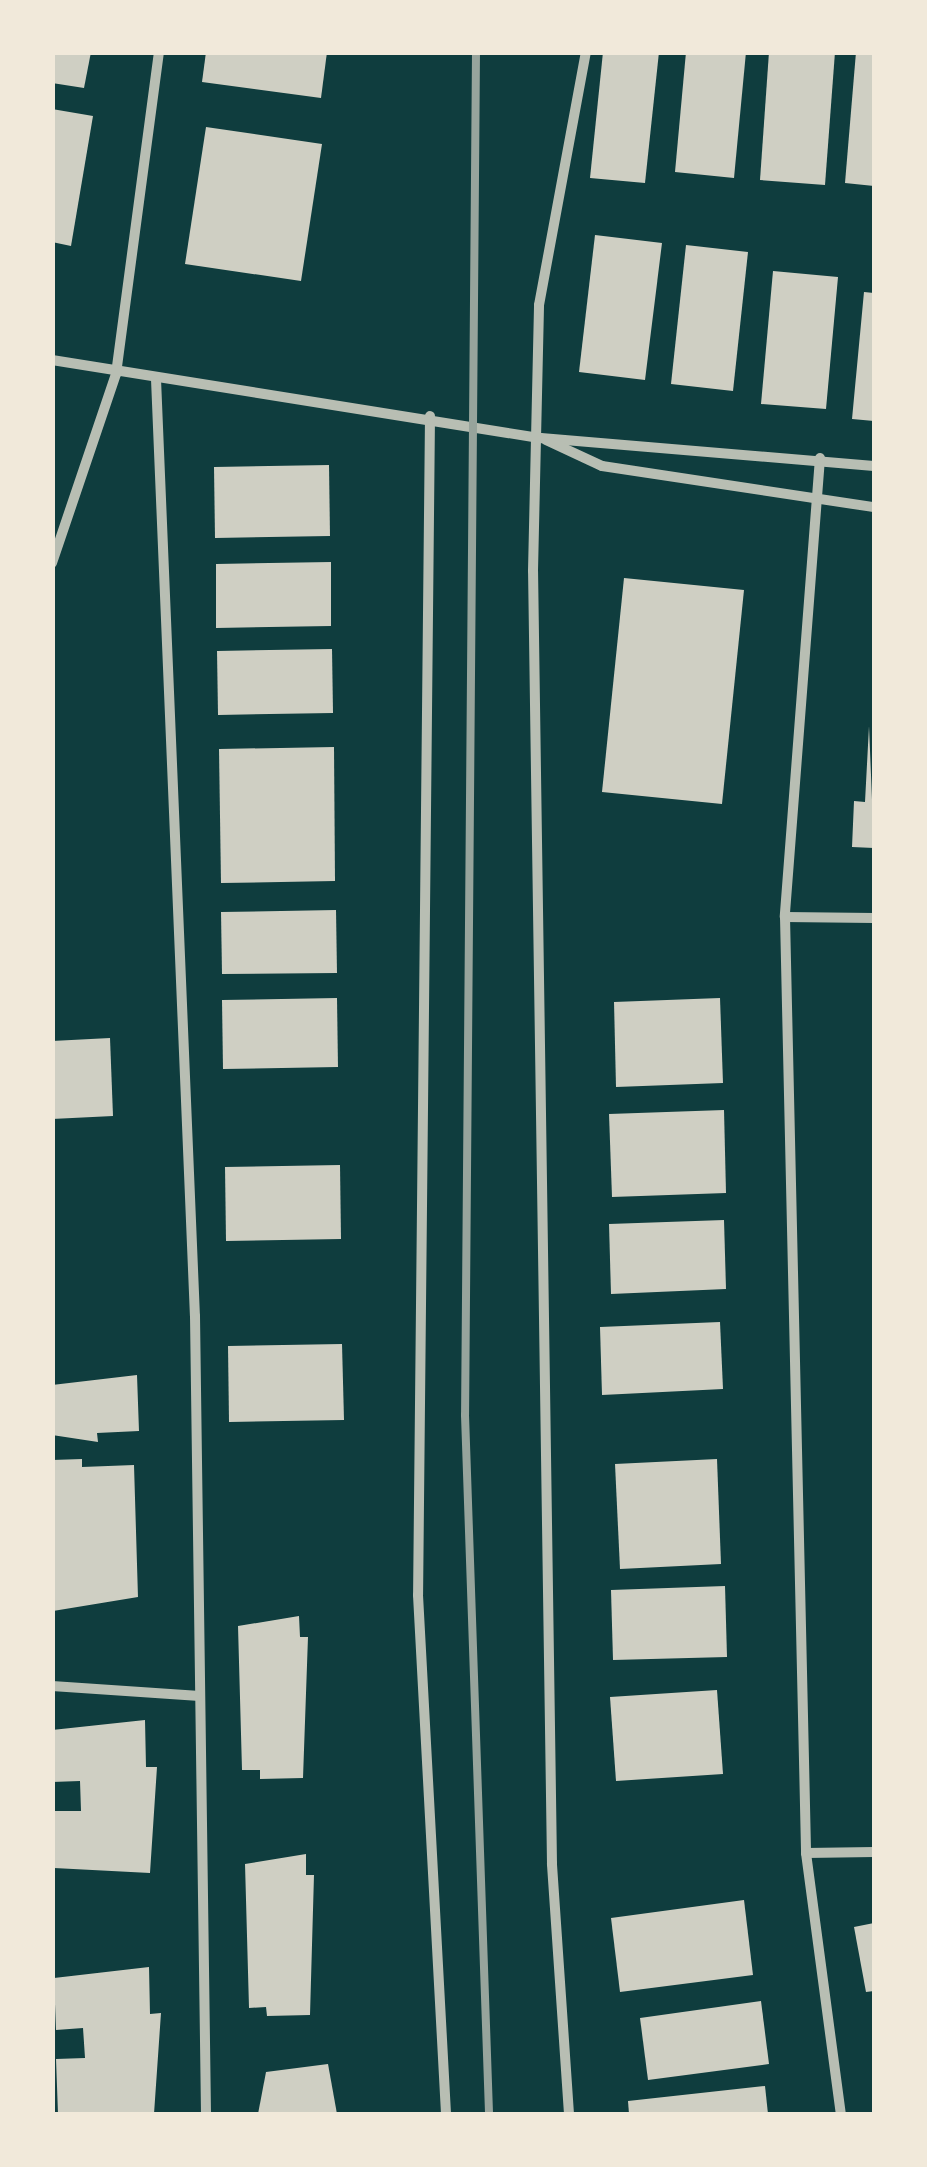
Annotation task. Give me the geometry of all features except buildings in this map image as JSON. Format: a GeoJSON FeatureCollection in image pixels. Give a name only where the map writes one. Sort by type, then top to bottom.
{"type":"FeatureCollection","features":[{"type":"Feature","properties":{"kind":"street"},"geometry":{"type":"LineString","coordinates":[[52,563],[116,374],[160,52]]}},
{"type":"Feature","properties":{"kind":"street"},"geometry":{"type":"LineString","coordinates":[[569,2114],[552,1864],[533,571],[541,438],[539,305],[586,52]]}},
{"type":"Feature","properties":{"kind":"street"},"geometry":{"type":"LineString","coordinates":[[52,360],[116,374],[430,416],[541,438],[820,458],[874,466]]}},
{"type":"Feature","properties":{"kind":"street"},"geometry":{"type":"LineString","coordinates":[[156,379],[195,1316],[206,2114]]}},
{"type":"Feature","properties":{"kind":"street"},"geometry":{"type":"LineString","coordinates":[[430,416],[418,1595],[446,2114]]}},
{"type":"Feature","properties":{"kind":"street"},"geometry":{"type":"LineString","coordinates":[[541,438],[602,466],[822,506],[874,507]]}},
{"type":"Feature","properties":{"kind":"street"},"geometry":{"type":"LineString","coordinates":[[820,458],[822,506],[786,916],[806,1853],[841,2114]]}},
{"type":"Feature","properties":{"kind":"street"},"geometry":{"type":"LineString","coordinates":[[786,916],[874,918]]}},
{"type":"Feature","properties":{"kind":"street"},"geometry":{"type":"LineString","coordinates":[[52,1686],[200,1696]]}},
{"type":"Feature","properties":{"kind":"street"},"geometry":{"type":"LineString","coordinates":[[806,1853],[874,1852]]}},
{"type":"Feature","properties":{"kind":"railway"},"geometry":{"type":"LineString","coordinates":[[476,52],[465,1415],[489,2114]]}}]}
